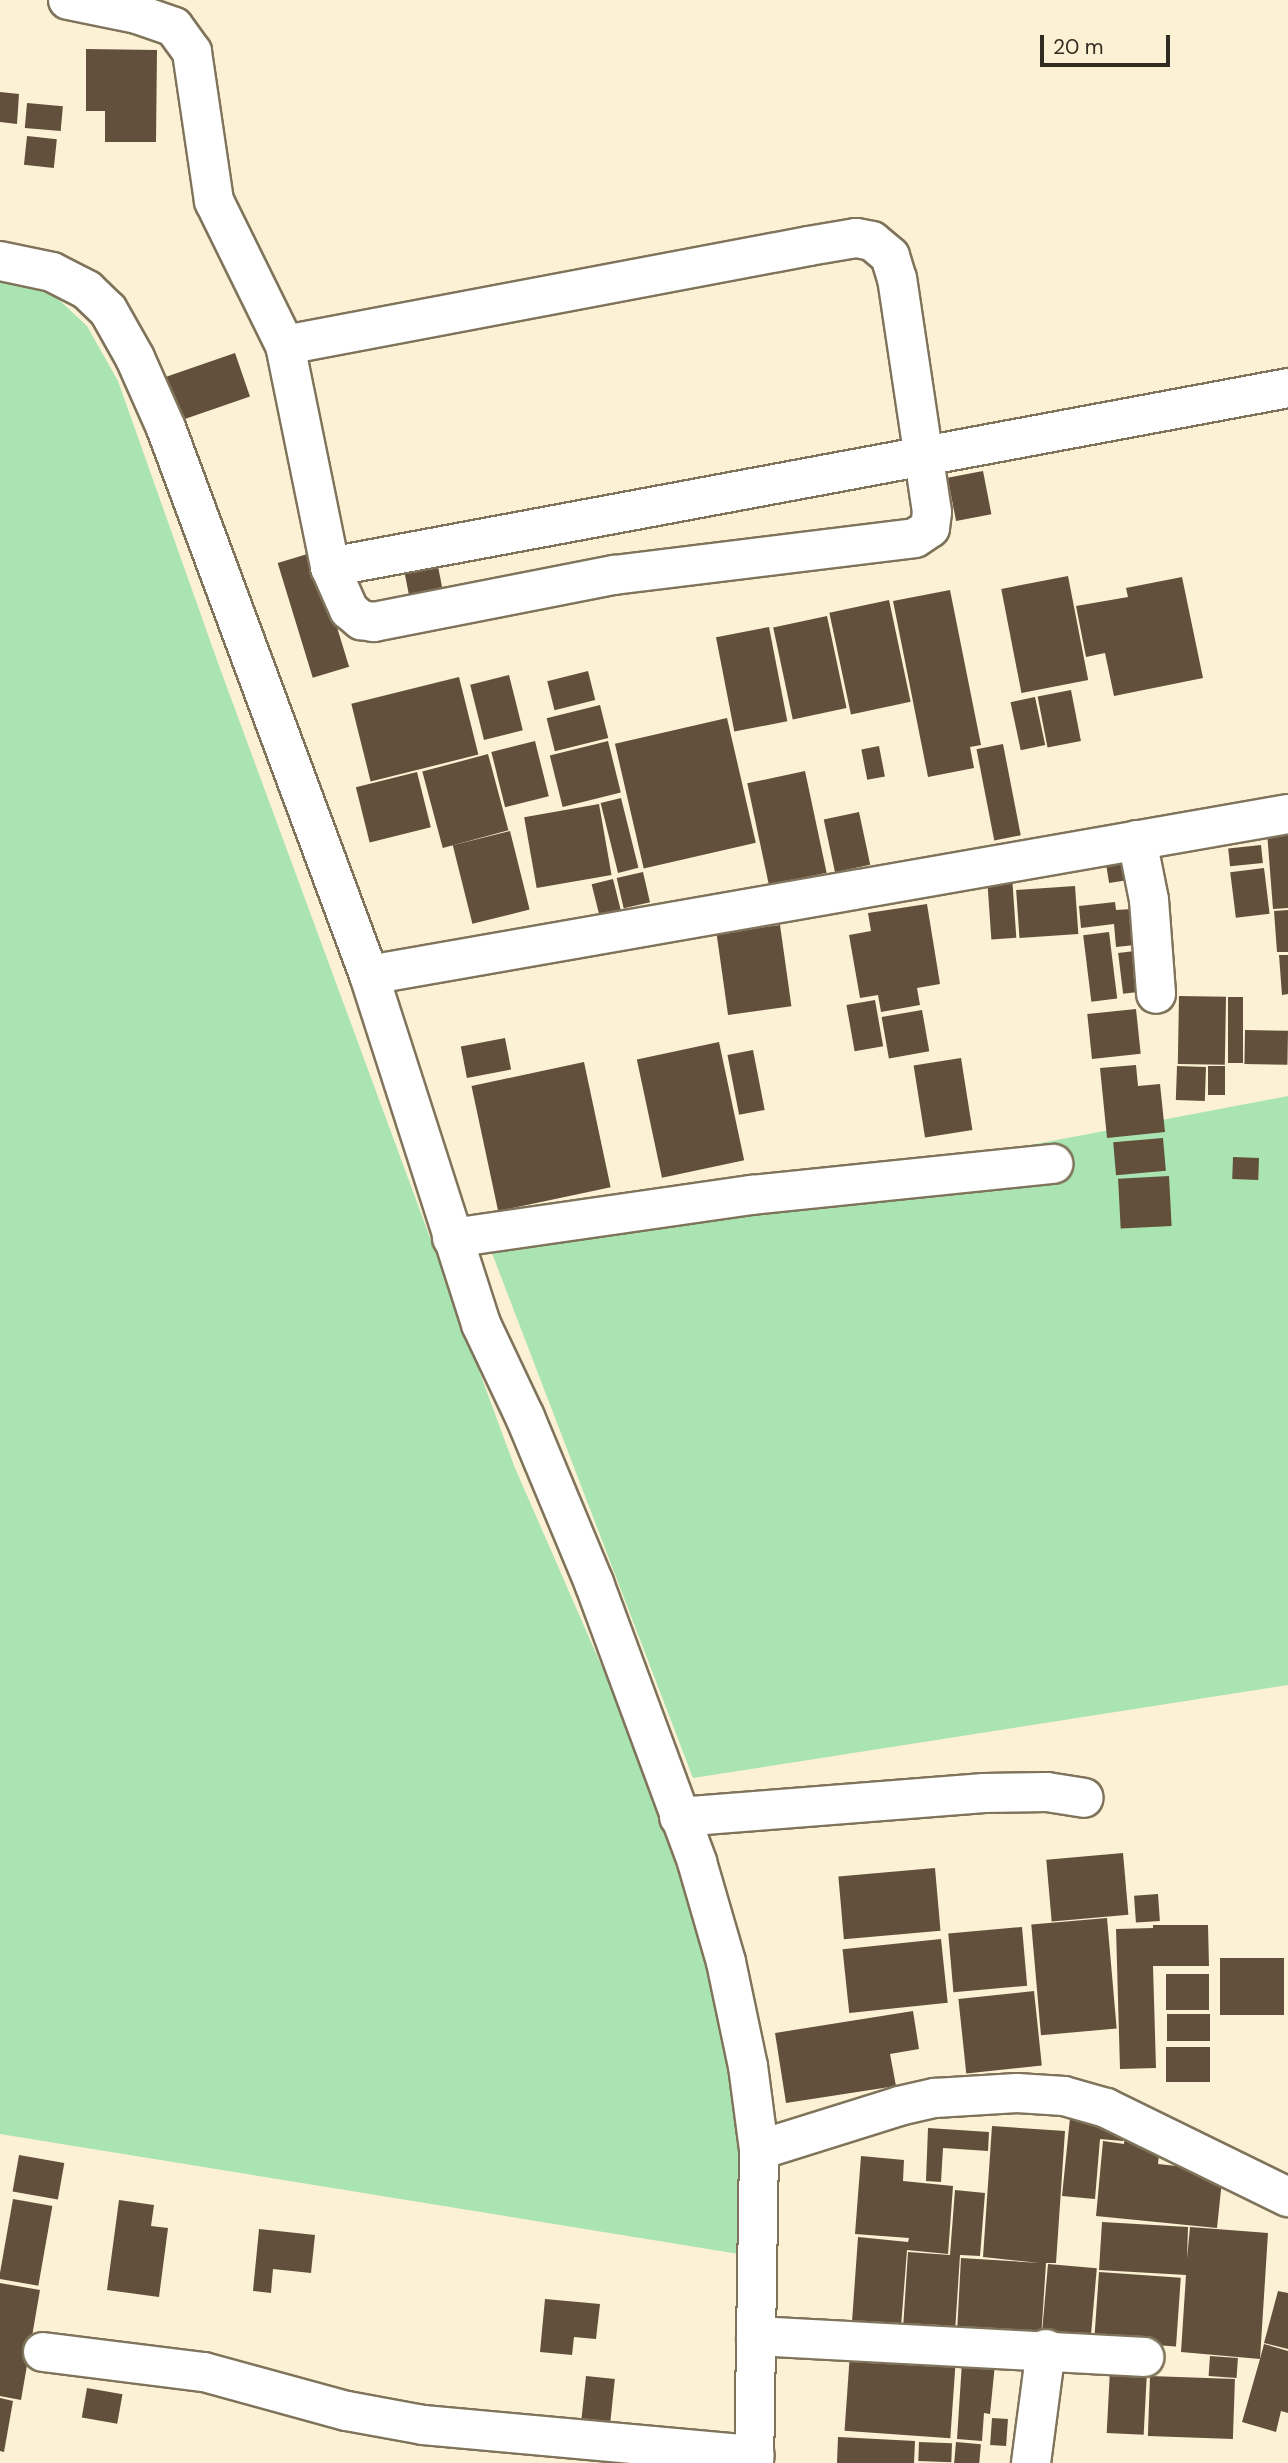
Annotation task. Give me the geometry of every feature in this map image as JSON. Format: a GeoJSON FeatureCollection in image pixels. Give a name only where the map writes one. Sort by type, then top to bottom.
{"type":"FeatureCollection","features":[{"type":"Feature","properties":{"kind":"street"},"geometry":{"type":"LineString","coordinates":[[68,0],[137,13],[174,27],[192,52],[214,201],[285,345],[330,567],[349,610],[361,620],[374,622],[614,576],[915,538],[930,528],[932,512],[897,279],[890,256],[872,241],[821,244],[285,345]]}},
{"type":"Feature","properties":{"kind":"street"},"geometry":{"type":"LineString","coordinates":[[0,261],[52,272],[87,290],[108,310],[135,358],[170,440],[369,975],[481,1324],[525,1417],[594,1583],[697,1862],[726,1962],[748,2066],[759,2150],[754,2459],[423,2425],[347,2411],[204,2372],[43,2352]]}},
{"type":"Feature","properties":{"kind":"street"},"geometry":{"type":"LineString","coordinates":[[330,567],[1288,388]]}},
{"type":"Feature","properties":{"kind":"street"},"geometry":{"type":"LineString","coordinates":[[369,975],[1288,814]]}},
{"type":"Feature","properties":{"kind":"street"},"geometry":{"type":"LineString","coordinates":[[1137,840],[1149,900],[1156,994]]}},
{"type":"Feature","properties":{"kind":"street"},"geometry":{"type":"LineString","coordinates":[[452,1238],[752,1195],[1053,1164]]}},
{"type":"Feature","properties":{"kind":"street"},"geometry":{"type":"LineString","coordinates":[[679,1818],[984,1793],[1047,1791],[1084,1798]]}},
{"type":"Feature","properties":{"kind":"street"},"geometry":{"type":"LineString","coordinates":[[759,2150],[899,2106],[935,2098],[1017,2092],[1064,2096],[1106,2108],[1288,2197]]}},
{"type":"Feature","properties":{"kind":"street"},"geometry":{"type":"LineString","coordinates":[[756,2336],[1046,2349],[1144,2357]]}},
{"type":"Feature","properties":{"kind":"street"},"geometry":{"type":"LineString","coordinates":[[1031,2463],[1046,2349]]}},
{"type":"Feature","properties":{"kind":"green space"},"geometry":{"type":"Polygon","coordinates":[[[0,280],[22,284],[56,297],[87,326],[118,381],[218,663],[515,1468],[619,1706],[710,1963],[741,2100],[745,2255],[0,2134],[0,280]]]}},
{"type":"Feature","properties":{"kind":"green space"},"geometry":{"type":"Polygon","coordinates":[[[1288,1096],[1288,1685],[693,1778],[490,1248],[1288,1096]]]}},
{"type":"Feature","properties":{"kind":"building"},"geometry":{"type":"Polygon","coordinates":[[[86,49],[157,50],[156,142],[105,142],[105,111],[86,111],[86,49]]]}},
{"type":"Feature","properties":{"kind":"building"},"geometry":{"type":"Polygon","coordinates":[[[0,92],[19,94],[17,124],[0,122],[0,92]]]}},
{"type":"Feature","properties":{"kind":"building"},"geometry":{"type":"Polygon","coordinates":[[[27,103],[63,106],[61,131],[25,128],[27,103]]]}},
{"type":"Feature","properties":{"kind":"building"},"geometry":{"type":"Polygon","coordinates":[[[27,136],[57,139],[54,168],[24,165],[27,136]]]}},
{"type":"Feature","properties":{"kind":"building"},"geometry":{"type":"Polygon","coordinates":[[[235,353],[250,396],[179,421],[164,377],[235,353]]]}},
{"type":"Feature","properties":{"kind":"building"},"geometry":{"type":"Polygon","coordinates":[[[983,471],[991,514],[956,521],[948,478],[983,471]]]}},
{"type":"Feature","properties":{"kind":"building"},"geometry":{"type":"Polygon","coordinates":[[[314,552],[349,667],[313,678],[278,563],[314,552]]]}},
{"type":"Feature","properties":{"kind":"building"},"geometry":{"type":"Polygon","coordinates":[[[437,561],[443,591],[410,598],[404,567],[437,561]]]}},
{"type":"Feature","properties":{"kind":"building"},"geometry":{"type":"Polygon","coordinates":[[[1068,576],[1088,680],[1021,693],[1001,589],[1068,576]]]}},
{"type":"Feature","properties":{"kind":"building"},"geometry":{"type":"Polygon","coordinates":[[[1182,577],[1203,678],[1114,696],[1105,653],[1086,657],[1076,606],[1128,597],[1126,588],[1182,577]]]}},
{"type":"Feature","properties":{"kind":"building"},"geometry":{"type":"Polygon","coordinates":[[[950,590],[981,745],[970,747],[974,768],[928,777],[893,601],[950,590]]]}},
{"type":"Feature","properties":{"kind":"building"},"geometry":{"type":"Polygon","coordinates":[[[889,600],[911,702],[851,714],[829,613],[889,600]]]}},
{"type":"Feature","properties":{"kind":"building"},"geometry":{"type":"Polygon","coordinates":[[[827,616],[847,708],[793,719],[773,627],[827,616]]]}},
{"type":"Feature","properties":{"kind":"building"},"geometry":{"type":"Polygon","coordinates":[[[769,627],[787,721],[734,732],[716,637],[769,627]]]}},
{"type":"Feature","properties":{"kind":"building"},"geometry":{"type":"Polygon","coordinates":[[[588,671],[595,700],[555,710],[547,681],[588,671]]]}},
{"type":"Feature","properties":{"kind":"building"},"geometry":{"type":"Polygon","coordinates":[[[509,675],[523,730],[484,740],[470,685],[509,675]]]}},
{"type":"Feature","properties":{"kind":"building"},"geometry":{"type":"Polygon","coordinates":[[[459,677],[478,755],[371,781],[351,704],[459,677]]]}},
{"type":"Feature","properties":{"kind":"building"},"geometry":{"type":"Polygon","coordinates":[[[1071,690],[1081,741],[1048,748],[1038,696],[1071,690]]]}},
{"type":"Feature","properties":{"kind":"building"},"geometry":{"type":"Polygon","coordinates":[[[1035,697],[1045,745],[1021,750],[1011,702],[1035,697]]]}},
{"type":"Feature","properties":{"kind":"building"},"geometry":{"type":"Polygon","coordinates":[[[600,705],[608,738],[555,751],[547,718],[600,705]]]}},
{"type":"Feature","properties":{"kind":"building"},"geometry":{"type":"Polygon","coordinates":[[[727,718],[756,843],[644,869],[615,744],[727,718]]]}},
{"type":"Feature","properties":{"kind":"building"},"geometry":{"type":"Polygon","coordinates":[[[535,741],[549,796],[505,807],[491,752],[535,741]]]}},
{"type":"Feature","properties":{"kind":"building"},"geometry":{"type":"Polygon","coordinates":[[[608,741],[621,792],[563,807],[550,756],[608,741]]]}},
{"type":"Feature","properties":{"kind":"building"},"geometry":{"type":"Polygon","coordinates":[[[1003,744],[1021,835],[994,840],[976,749],[1003,744]]]}},
{"type":"Feature","properties":{"kind":"building"},"geometry":{"type":"Polygon","coordinates":[[[879,746],[885,776],[867,780],[861,749],[879,746]]]}},
{"type":"Feature","properties":{"kind":"building"},"geometry":{"type":"Polygon","coordinates":[[[488,754],[508,830],[443,848],[422,772],[488,754]]]}},
{"type":"Feature","properties":{"kind":"building"},"geometry":{"type":"Polygon","coordinates":[[[805,771],[827,873],[769,885],[747,783],[805,771]]]}},
{"type":"Feature","properties":{"kind":"building"},"geometry":{"type":"Polygon","coordinates":[[[417,772],[431,827],[370,843],[356,787],[417,772]]]}},
{"type":"Feature","properties":{"kind":"building"},"geometry":{"type":"Polygon","coordinates":[[[621,798],[638,868],[618,873],[601,803],[621,798]]]}},
{"type":"Feature","properties":{"kind":"building"},"geometry":{"type":"Polygon","coordinates":[[[599,804],[612,875],[537,888],[524,817],[599,804]]]}},
{"type":"Feature","properties":{"kind":"building"},"geometry":{"type":"Polygon","coordinates":[[[859,812],[870,865],[835,872],[824,819],[859,812]]]}},
{"type":"Feature","properties":{"kind":"building"},"geometry":{"type":"Polygon","coordinates":[[[510,831],[530,910],[472,924],[453,845],[510,831]]]}},
{"type":"Feature","properties":{"kind":"building"},"geometry":{"type":"Polygon","coordinates":[[[1288,831],[1288,908],[1273,909],[1267,832],[1288,831]]]}},
{"type":"Feature","properties":{"kind":"building"},"geometry":{"type":"Polygon","coordinates":[[[1261,845],[1263,863],[1230,866],[1228,848],[1261,845]]]}},
{"type":"Feature","properties":{"kind":"building"},"geometry":{"type":"Polygon","coordinates":[[[1127,862],[1130,880],[1109,883],[1106,865],[1127,862]]]}},
{"type":"Feature","properties":{"kind":"building"},"geometry":{"type":"Polygon","coordinates":[[[1264,868],[1270,914],[1236,918],[1230,872],[1264,868]]]}},
{"type":"Feature","properties":{"kind":"building"},"geometry":{"type":"Polygon","coordinates":[[[643,872],[650,902],[624,908],[617,878],[643,872]]]}},
{"type":"Feature","properties":{"kind":"building"},"geometry":{"type":"Polygon","coordinates":[[[1012,876],[1016,938],[991,940],[987,878],[1012,876]]]}},
{"type":"Feature","properties":{"kind":"building"},"geometry":{"type":"Polygon","coordinates":[[[613,879],[621,911],[600,916],[592,884],[613,879]]]}},
{"type":"Feature","properties":{"kind":"building"},"geometry":{"type":"Polygon","coordinates":[[[1075,886],[1078,934],[1019,938],[1016,890],[1075,886]]]}},
{"type":"Feature","properties":{"kind":"building"},"geometry":{"type":"Polygon","coordinates":[[[1115,902],[1116,910],[1132,909],[1135,945],[1116,947],[1114,924],[1081,928],[1079,906],[1115,902]]]}},
{"type":"Feature","properties":{"kind":"building"},"geometry":{"type":"Polygon","coordinates":[[[927,904],[940,984],[917,988],[920,1005],[881,1012],[878,995],[860,998],[849,935],[871,931],[868,913],[927,904]]]}},
{"type":"Feature","properties":{"kind":"building"},"geometry":{"type":"Polygon","coordinates":[[[1288,910],[1288,952],[1277,952],[1274,911],[1288,910]]]}},
{"type":"Feature","properties":{"kind":"building"},"geometry":{"type":"Polygon","coordinates":[[[780,925],[791,1006],[728,1015],[717,934],[780,925]]]}},
{"type":"Feature","properties":{"kind":"building"},"geometry":{"type":"Polygon","coordinates":[[[1109,932],[1117,999],[1091,1002],[1083,935],[1109,932]]]}},
{"type":"Feature","properties":{"kind":"building"},"geometry":{"type":"Polygon","coordinates":[[[1135,951],[1140,992],[1123,994],[1118,953],[1135,951]]]}},
{"type":"Feature","properties":{"kind":"building"},"geometry":{"type":"Polygon","coordinates":[[[1279,955],[1288,955],[1288,994],[1282,995],[1279,955]]]}},
{"type":"Feature","properties":{"kind":"building"},"geometry":{"type":"Polygon","coordinates":[[[1179,996],[1226,997],[1225,1065],[1178,1064],[1179,996]]]}},
{"type":"Feature","properties":{"kind":"building"},"geometry":{"type":"Polygon","coordinates":[[[1228,997],[1243,997],[1243,1063],[1228,1063],[1228,997]]]}},
{"type":"Feature","properties":{"kind":"building"},"geometry":{"type":"Polygon","coordinates":[[[875,1000],[883,1046],[855,1051],[846,1005],[875,1000]]]}},
{"type":"Feature","properties":{"kind":"building"},"geometry":{"type":"Polygon","coordinates":[[[1136,1009],[1141,1054],[1092,1059],[1087,1014],[1136,1009]]]}},
{"type":"Feature","properties":{"kind":"building"},"geometry":{"type":"Polygon","coordinates":[[[922,1010],[929,1051],[889,1058],[882,1017],[922,1010]]]}},
{"type":"Feature","properties":{"kind":"building"},"geometry":{"type":"Polygon","coordinates":[[[1245,1030],[1288,1031],[1287,1065],[1244,1064],[1245,1030]]]}},
{"type":"Feature","properties":{"kind":"building"},"geometry":{"type":"Polygon","coordinates":[[[505,1038],[511,1069],[467,1078],[461,1047],[505,1038]]]}},
{"type":"Feature","properties":{"kind":"building"},"geometry":{"type":"Polygon","coordinates":[[[719,1042],[744,1160],[662,1178],[637,1059],[719,1042]]]}},
{"type":"Feature","properties":{"kind":"building"},"geometry":{"type":"Polygon","coordinates":[[[753,1050],[765,1110],[739,1115],[727,1055],[753,1050]]]}},
{"type":"Feature","properties":{"kind":"building"},"geometry":{"type":"Polygon","coordinates":[[[961,1058],[972,1130],[925,1138],[914,1066],[961,1058]]]}},
{"type":"Feature","properties":{"kind":"building"},"geometry":{"type":"Polygon","coordinates":[[[584,1062],[611,1187],[498,1211],[472,1086],[584,1062]]]}},
{"type":"Feature","properties":{"kind":"building"},"geometry":{"type":"Polygon","coordinates":[[[1136,1065],[1138,1086],[1160,1084],[1165,1132],[1107,1138],[1100,1068],[1136,1065]]]}},
{"type":"Feature","properties":{"kind":"building"},"geometry":{"type":"Polygon","coordinates":[[[1177,1066],[1206,1067],[1205,1101],[1176,1100],[1177,1066]]]}},
{"type":"Feature","properties":{"kind":"building"},"geometry":{"type":"Polygon","coordinates":[[[1208,1066],[1225,1066],[1225,1095],[1208,1095],[1208,1066]]]}},
{"type":"Feature","properties":{"kind":"building"},"geometry":{"type":"Polygon","coordinates":[[[1163,1138],[1166,1171],[1116,1175],[1113,1142],[1163,1138]]]}},
{"type":"Feature","properties":{"kind":"building"},"geometry":{"type":"Polygon","coordinates":[[[1233,1157],[1259,1158],[1258,1180],[1232,1179],[1233,1157]]]}},
{"type":"Feature","properties":{"kind":"building"},"geometry":{"type":"Polygon","coordinates":[[[1169,1176],[1172,1226],[1121,1229],[1118,1179],[1169,1176]]]}},
{"type":"Feature","properties":{"kind":"building"},"geometry":{"type":"Polygon","coordinates":[[[1123,1853],[1128,1915],[1052,1921],[1046,1860],[1123,1853]]]}},
{"type":"Feature","properties":{"kind":"building"},"geometry":{"type":"Polygon","coordinates":[[[935,1868],[940,1931],[844,1939],[838,1876],[935,1868]]]}},
{"type":"Feature","properties":{"kind":"building"},"geometry":{"type":"Polygon","coordinates":[[[1158,1894],[1160,1921],[1136,1923],[1134,1896],[1158,1894]]]}},
{"type":"Feature","properties":{"kind":"building"},"geometry":{"type":"Polygon","coordinates":[[[1107,1918],[1117,2029],[1041,2035],[1031,1925],[1107,1918]]]}},
{"type":"Feature","properties":{"kind":"building"},"geometry":{"type":"Polygon","coordinates":[[[1153,1925],[1208,1925],[1209,1966],[1153,1966],[1156,2068],[1120,2069],[1116,1929],[1153,1928],[1153,1925]]]}},
{"type":"Feature","properties":{"kind":"building"},"geometry":{"type":"Polygon","coordinates":[[[1022,1927],[1027,1986],[953,1992],[948,1933],[1022,1927]]]}},
{"type":"Feature","properties":{"kind":"building"},"geometry":{"type":"Polygon","coordinates":[[[941,1939],[948,2003],[849,2013],[843,1949],[941,1939]]]}},
{"type":"Feature","properties":{"kind":"building"},"geometry":{"type":"Polygon","coordinates":[[[1220,1958],[1284,1958],[1284,2015],[1220,2015],[1220,1958]]]}},
{"type":"Feature","properties":{"kind":"building"},"geometry":{"type":"Polygon","coordinates":[[[1166,1974],[1209,1974],[1209,2010],[1166,2010],[1166,1974]]]}},
{"type":"Feature","properties":{"kind":"building"},"geometry":{"type":"Polygon","coordinates":[[[1034,1991],[1042,2066],[966,2074],[958,1999],[1034,1991]]]}},
{"type":"Feature","properties":{"kind":"building"},"geometry":{"type":"Polygon","coordinates":[[[913,2011],[919,2049],[890,2054],[896,2086],[786,2103],[775,2033],[913,2011]]]}},
{"type":"Feature","properties":{"kind":"building"},"geometry":{"type":"Polygon","coordinates":[[[1167,2014],[1210,2014],[1210,2041],[1167,2041],[1167,2014]]]}},
{"type":"Feature","properties":{"kind":"building"},"geometry":{"type":"Polygon","coordinates":[[[1166,2047],[1210,2047],[1210,2082],[1166,2082],[1166,2047]]]}},
{"type":"Feature","properties":{"kind":"building"},"geometry":{"type":"Polygon","coordinates":[[[1070,2118],[1124,2123],[1123,2141],[1100,2139],[1095,2199],[1062,2196],[1070,2118]]]}},
{"type":"Feature","properties":{"kind":"building"},"geometry":{"type":"Polygon","coordinates":[[[992,2126],[1065,2131],[1056,2263],[1046,2263],[1041,2339],[957,2333],[961,2258],[1040,2263],[983,2257],[992,2126]]]}},
{"type":"Feature","properties":{"kind":"building"},"geometry":{"type":"Polygon","coordinates":[[[928,2128],[989,2132],[988,2151],[943,2148],[941,2182],[926,2181],[928,2128]]]}},
{"type":"Feature","properties":{"kind":"building"},"geometry":{"type":"Polygon","coordinates":[[[1125,2131],[1161,2135],[1158,2164],[1223,2171],[1217,2228],[1096,2216],[1103,2141],[1124,2144],[1125,2131]]]}},
{"type":"Feature","properties":{"kind":"building"},"geometry":{"type":"Polygon","coordinates":[[[19,2155],[64,2163],[58,2199],[13,2191],[19,2155]]]}},
{"type":"Feature","properties":{"kind":"building"},"geometry":{"type":"Polygon","coordinates":[[[861,2156],[904,2160],[903,2181],[953,2186],[948,2254],[907,2250],[901,2327],[852,2322],[858,2237],[908,2242],[909,2238],[855,2234],[861,2156]]]}},
{"type":"Feature","properties":{"kind":"building"},"geometry":{"type":"Polygon","coordinates":[[[955,2190],[985,2193],[980,2256],[960,2255],[955,2332],[903,2329],[908,2252],[950,2255],[955,2190]]]}},
{"type":"Feature","properties":{"kind":"building"},"geometry":{"type":"Polygon","coordinates":[[[13,2199],[52,2206],[38,2286],[0,2279],[13,2199]]]}},
{"type":"Feature","properties":{"kind":"building"},"geometry":{"type":"Polygon","coordinates":[[[119,2200],[154,2205],[151,2226],[168,2228],[159,2297],[107,2290],[119,2200]]]}},
{"type":"Feature","properties":{"kind":"building"},"geometry":{"type":"Polygon","coordinates":[[[1102,2222],[1188,2227],[1187,2259],[1190,2227],[1268,2233],[1260,2359],[1181,2352],[1186,2275],[1099,2270],[1102,2222]]]}},
{"type":"Feature","properties":{"kind":"building"},"geometry":{"type":"Polygon","coordinates":[[[259,2229],[315,2235],[311,2273],[273,2269],[271,2293],[253,2291],[259,2229]]]}},
{"type":"Feature","properties":{"kind":"building"},"geometry":{"type":"Polygon","coordinates":[[[1048,2264],[1097,2268],[1090,2342],[1042,2338],[1048,2264]]]}},
{"type":"Feature","properties":{"kind":"building"},"geometry":{"type":"Polygon","coordinates":[[[1099,2272],[1181,2278],[1176,2347],[1094,2341],[1099,2272]]]}},
{"type":"Feature","properties":{"kind":"building"},"geometry":{"type":"Polygon","coordinates":[[[0,2283],[40,2290],[21,2400],[0,2396],[0,2283]]]}},
{"type":"Feature","properties":{"kind":"building"},"geometry":{"type":"Polygon","coordinates":[[[1278,2291],[1288,2293],[1288,2349],[1264,2343],[1278,2291]]]}},
{"type":"Feature","properties":{"kind":"building"},"geometry":{"type":"Polygon","coordinates":[[[545,2299],[600,2304],[596,2339],[574,2337],[572,2355],[540,2352],[545,2299]]]}},
{"type":"Feature","properties":{"kind":"building"},"geometry":{"type":"Polygon","coordinates":[[[1264,2344],[1288,2351],[1288,2413],[1281,2411],[1276,2432],[1242,2422],[1264,2344]]]}},
{"type":"Feature","properties":{"kind":"building"},"geometry":{"type":"Polygon","coordinates":[[[850,2353],[956,2360],[950,2438],[845,2431],[850,2353]]]}},
{"type":"Feature","properties":{"kind":"building"},"geometry":{"type":"Polygon","coordinates":[[[1210,2356],[1238,2358],[1237,2378],[1209,2376],[1210,2356]]]}},
{"type":"Feature","properties":{"kind":"building"},"geometry":{"type":"Polygon","coordinates":[[[962,2362],[995,2364],[990,2414],[984,2413],[982,2441],[957,2439],[962,2362]]]}},
{"type":"Feature","properties":{"kind":"building"},"geometry":{"type":"Polygon","coordinates":[[[1110,2370],[1147,2372],[1144,2435],[1107,2433],[1110,2370]]]}},
{"type":"Feature","properties":{"kind":"building"},"geometry":{"type":"Polygon","coordinates":[[[586,2376],[615,2379],[610,2423],[581,2420],[586,2376]]]}},
{"type":"Feature","properties":{"kind":"building"},"geometry":{"type":"Polygon","coordinates":[[[1150,2376],[1235,2379],[1233,2439],[1148,2436],[1150,2376]]]}},
{"type":"Feature","properties":{"kind":"building"},"geometry":{"type":"Polygon","coordinates":[[[87,2388],[122,2394],[117,2424],[82,2418],[87,2388]]]}},
{"type":"Feature","properties":{"kind":"building"},"geometry":{"type":"Polygon","coordinates":[[[0,2398],[13,2401],[4,2452],[0,2451],[0,2398]]]}},
{"type":"Feature","properties":{"kind":"building"},"geometry":{"type":"Polygon","coordinates":[[[992,2418],[1008,2419],[1006,2446],[990,2445],[992,2418]]]}},
{"type":"Feature","properties":{"kind":"building"},"geometry":{"type":"Polygon","coordinates":[[[838,2437],[915,2441],[914,2463],[837,2463],[838,2437]]]}},
{"type":"Feature","properties":{"kind":"building"},"geometry":{"type":"Polygon","coordinates":[[[919,2442],[952,2443],[951,2462],[918,2461],[919,2442]]]}},
{"type":"Feature","properties":{"kind":"building"},"geometry":{"type":"Polygon","coordinates":[[[956,2442],[981,2444],[979,2463],[954,2463],[956,2442]]]}}]}
